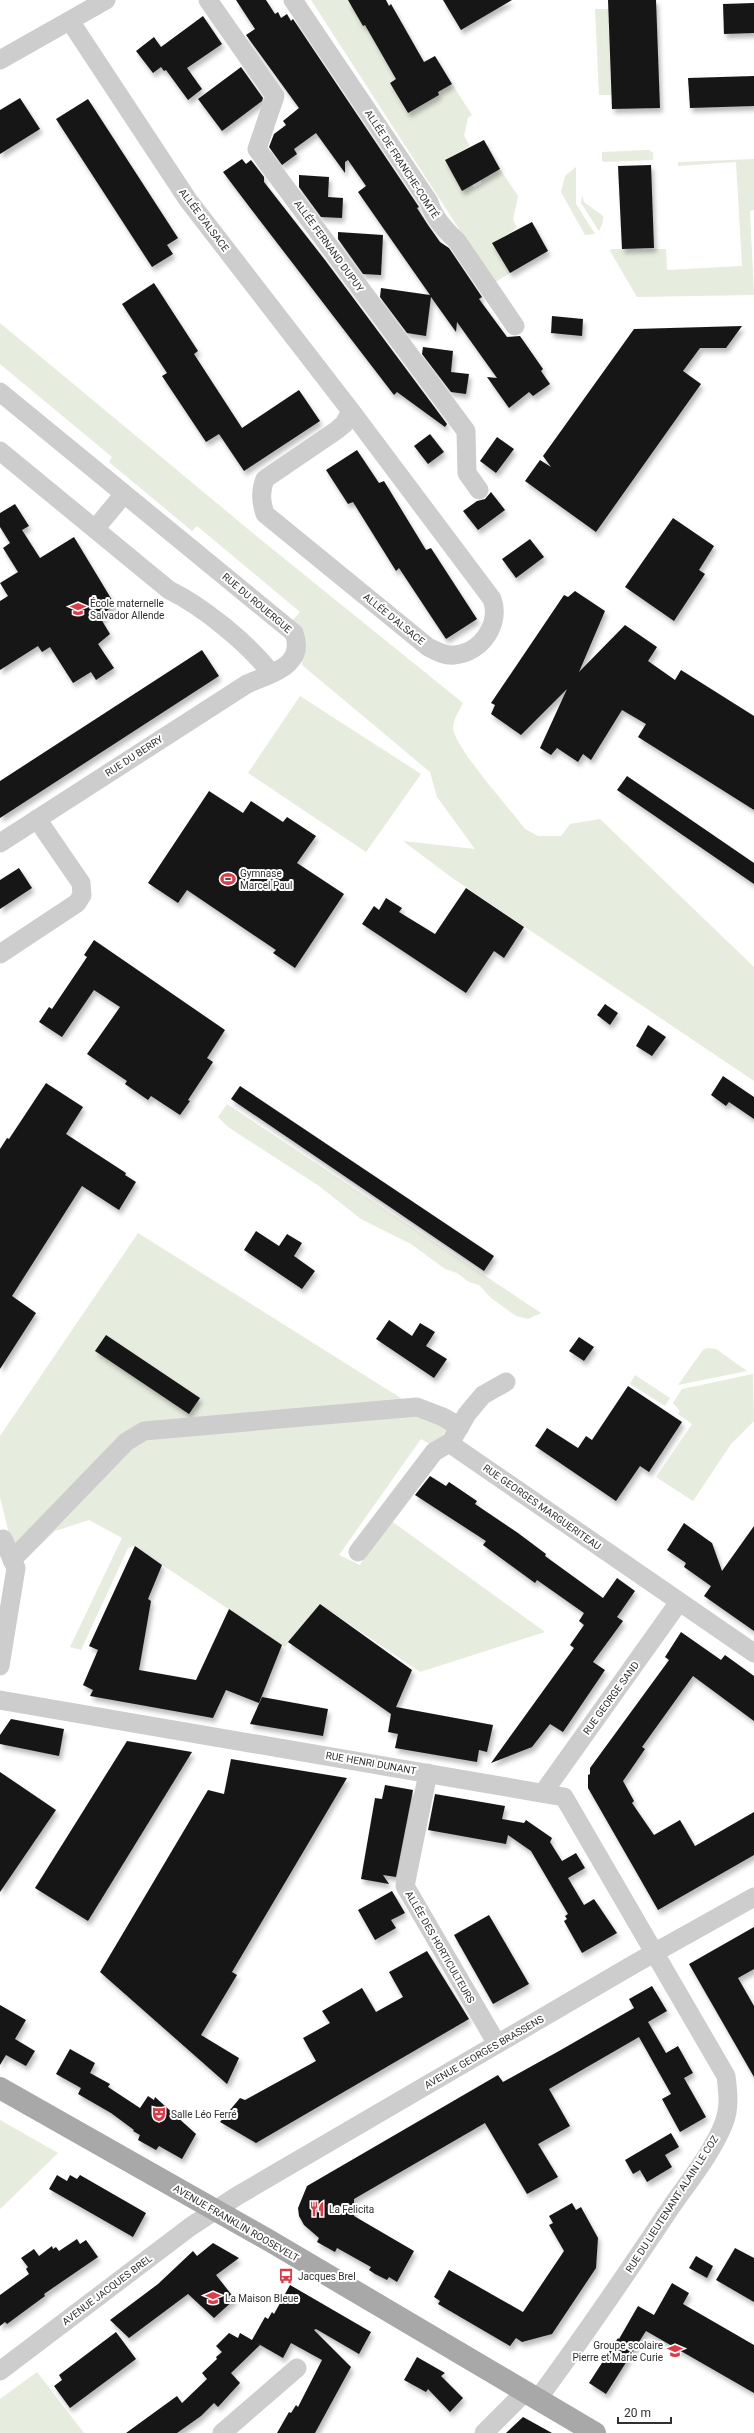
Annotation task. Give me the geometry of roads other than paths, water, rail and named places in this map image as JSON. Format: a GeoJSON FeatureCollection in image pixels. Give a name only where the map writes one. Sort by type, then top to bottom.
{"type":"FeatureCollection","features":[{"type":"Feature","properties":{"kind":"main road","name":"AVENUE FRANKLIN ROOSEVELT"},"geometry":{"type":"LineString","coordinates":[[0,2088],[216,2211],[595,2433]]}},
{"type":"Feature","properties":{"kind":"street"},"geometry":{"type":"LineString","coordinates":[[0,60],[106,0]]}},
{"type":"Feature","properties":{"kind":"street","name":"ALLÉE FERNAND DUPUY"},"geometry":{"type":"LineString","coordinates":[[208,0],[275,96],[257,149],[466,431],[467,473],[479,490]]}},
{"type":"Feature","properties":{"kind":"street","name":"ALLÉE DE FRANCHE-COMTÉ"},"geometry":{"type":"LineString","coordinates":[[293,0],[429,202],[431,209],[447,233],[457,241],[515,326]]}},
{"type":"Feature","properties":{"kind":"street","name":"ALLÉE D'ALSACE"},"geometry":{"type":"LineString","coordinates":[[70,21],[188,200],[351,410],[492,598],[496,609],[491,628],[485,639],[468,651],[455,655],[442,654],[428,647],[265,514],[262,504],[261,489],[265,479],[337,430],[344,424],[351,410]]}},
{"type":"Feature","properties":{"kind":"street","name":"RUE DU ROUERGUE"},"geometry":{"type":"LineString","coordinates":[[0,392],[294,633],[298,644],[296,657],[288,665],[270,673]]}},
{"type":"Feature","properties":{"kind":"street"},"geometry":{"type":"LineString","coordinates":[[0,451],[169,590],[190,600],[255,654],[270,673]]}},
{"type":"Feature","properties":{"kind":"street"},"geometry":{"type":"LineString","coordinates":[[95,529],[124,494]]}},
{"type":"Feature","properties":{"kind":"street","name":"RUE DU BERRY"},"geometry":{"type":"LineString","coordinates":[[0,843],[247,684],[270,673]]}},
{"type":"Feature","properties":{"kind":"street"},"geometry":{"type":"LineString","coordinates":[[0,954],[77,904],[82,895],[81,883],[37,819]]}},
{"type":"Feature","properties":{"kind":"street"},"geometry":{"type":"LineString","coordinates":[[358,1552],[434,1452],[454,1435],[483,1395],[506,1382]]}},
{"type":"Feature","properties":{"kind":"street","name":"RUE GEORGES MARGUERITEAU"},"geometry":{"type":"LineString","coordinates":[[12,1560],[126,1442],[144,1431],[417,1407],[443,1417],[454,1435],[679,1602],[754,1653]]}},
{"type":"Feature","properties":{"kind":"street"},"geometry":{"type":"LineString","coordinates":[[0,1666],[16,1568],[3,1539]]}},
{"type":"Feature","properties":{"kind":"street","name":"RUE GEORGE SAND"},"geometry":{"type":"LineString","coordinates":[[542,1793],[679,1602]]}},
{"type":"Feature","properties":{"kind":"street","name":"RUE HENRI DUNANT"},"geometry":{"type":"LineString","coordinates":[[0,1700],[564,1797],[655,1953]]}},
{"type":"Feature","properties":{"kind":"street","name":"ALLÉE DES HORTICULTEURS"},"geometry":{"type":"LineString","coordinates":[[428,1773],[405,1886],[497,2044]]}},
{"type":"Feature","properties":{"kind":"street","name":"AVENUE GEORGES BRASSENS"},"geometry":{"type":"LineString","coordinates":[[216,2211],[237,2196],[497,2044],[754,1897]]}},
{"type":"Feature","properties":{"kind":"street","name":"RUE DU LIEUTENANT ALAIN LE COZ"},"geometry":{"type":"LineString","coordinates":[[484,2433],[559,2371],[655,2232],[713,2144],[724,2123],[729,2098],[726,2076],[655,1953]]}},
{"type":"Feature","properties":{"kind":"street","name":"AVENUE JACQUES BREL"},"geometry":{"type":"LineString","coordinates":[[0,2371],[190,2228],[216,2211]]}},
{"type":"Feature","properties":{"kind":"street"},"geometry":{"type":"LineString","coordinates":[[222,2433],[297,2368]]}},
{"type":"Feature","properties":{"kind":"place","name":"École maternelle Salvador Allende"},"geometry":{"type":"Point","coordinates":[78,609]}},
{"type":"Feature","properties":{"kind":"place","name":"Gymnase Marcel Paul"},"geometry":{"type":"Point","coordinates":[228,879]}},
{"type":"Feature","properties":{"kind":"place","name":"Salle Léo Ferré"},"geometry":{"type":"Point","coordinates":[159,2114]}},
{"type":"Feature","properties":{"kind":"place","name":"La Felicita"},"geometry":{"type":"Point","coordinates":[317,2209]}},
{"type":"Feature","properties":{"kind":"place","name":"Jacques Brel"},"geometry":{"type":"Point","coordinates":[286,2276]}},
{"type":"Feature","properties":{"kind":"place","name":"La Maison Bleue"},"geometry":{"type":"Point","coordinates":[213,2298]}},
{"type":"Feature","properties":{"kind":"place","name":"Groupe scolaire Pierre et Marie Curie"},"geometry":{"type":"Point","coordinates":[675,2351]}}]}
